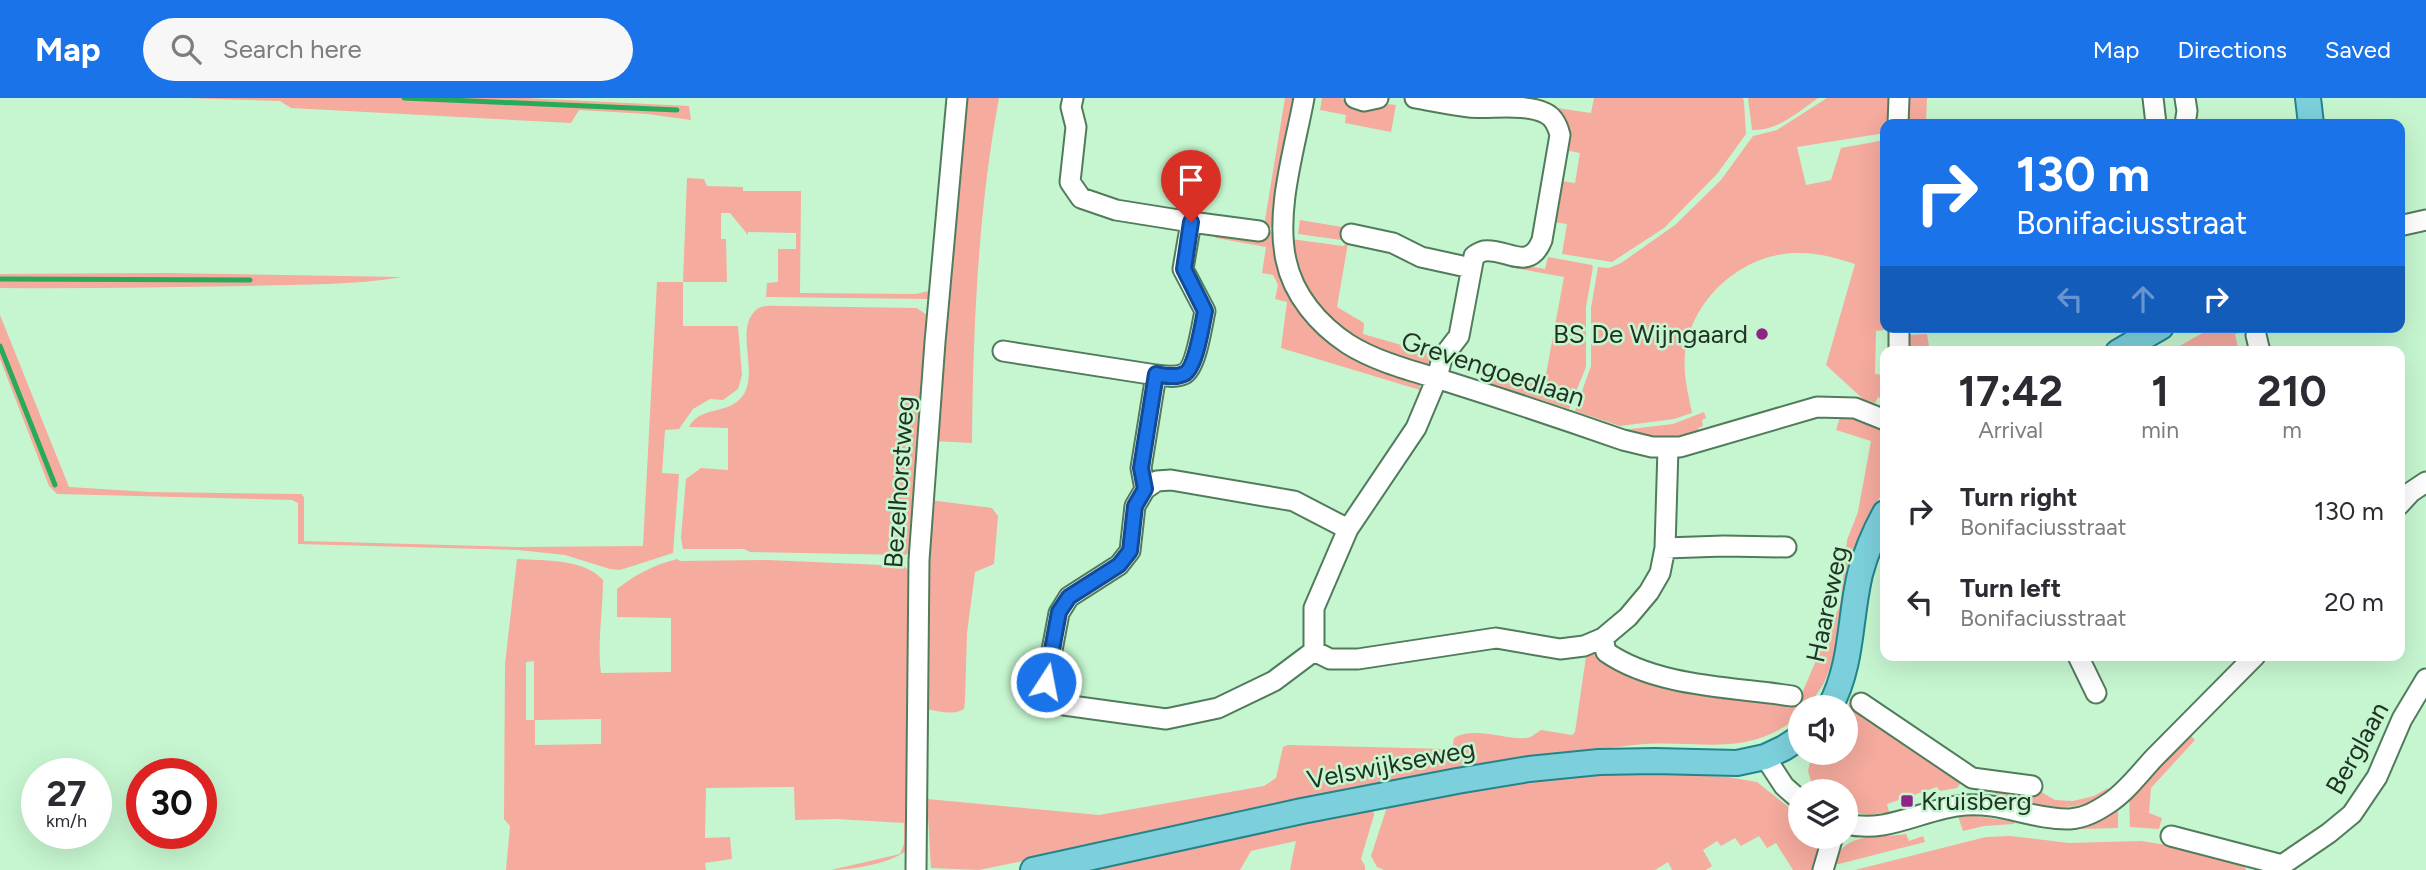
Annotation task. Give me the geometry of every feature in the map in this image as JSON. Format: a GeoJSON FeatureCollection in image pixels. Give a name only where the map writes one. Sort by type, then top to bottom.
{"type":"FeatureCollection","features":[{"type":"Feature","properties":{"kind":"main road"},"geometry":{"type":"LineString","coordinates":[[2308,98],[2310,119]]}},
{"type":"Feature","properties":{"kind":"main road"},"geometry":{"type":"LineString","coordinates":[[2130,346],[2151,336]]}},
{"type":"Feature","properties":{"kind":"main road","name":"Haareweg"},"geometry":{"type":"LineString","coordinates":[[1835,695],[1849,653],[1860,576],[1880,524]]}},
{"type":"Feature","properties":{"kind":"main road"},"geometry":{"type":"LineString","coordinates":[[1765,757],[1788,744]]}},
{"type":"Feature","properties":{"kind":"main road","name":"Velswijkseweg"},"geometry":{"type":"LineString","coordinates":[[1033,870],[1301,811],[1529,768],[1599,762],[1737,763],[1765,757]]}},
{"type":"Feature","properties":{"kind":"street","name":"Bezelhorstweg"},"geometry":{"type":"LineString","coordinates":[[916,870],[920,537],[957,98]]}},
{"type":"Feature","properties":{"kind":"street"},"geometry":{"type":"LineString","coordinates":[[1073,98],[1071,107],[1076,127],[1070,182],[1082,198],[1115,210],[1259,231]]}},
{"type":"Feature","properties":{"kind":"street","name":"Grevengoedlaan"},"geometry":{"type":"LineString","coordinates":[[1304,98],[1283,215],[1286,262],[1295,284],[1318,320],[1350,345],[1371,356],[1623,440],[1668,448],[1680,447],[1817,407],[1855,408],[1880,418]]}},
{"type":"Feature","properties":{"kind":"street"},"geometry":{"type":"LineString","coordinates":[[1355,98],[1364,101],[1378,98]]}},
{"type":"Feature","properties":{"kind":"street"},"geometry":{"type":"LineString","coordinates":[[1314,652],[1314,608],[1348,528],[1416,428],[1437,378],[1442,358],[1459,336],[1474,256],[1485,251],[1530,256],[1536,253],[1542,240],[1560,135],[1558,126],[1545,113],[1510,102],[1471,107],[1415,98]]}},
{"type":"Feature","properties":{"kind":"street"},"geometry":{"type":"LineString","coordinates":[[1898,119],[1899,98]]}},
{"type":"Feature","properties":{"kind":"street"},"geometry":{"type":"LineString","coordinates":[[2152,98],[2155,119]]}},
{"type":"Feature","properties":{"kind":"street"},"geometry":{"type":"LineString","coordinates":[[2185,98],[2186,119]]}},
{"type":"Feature","properties":{"kind":"street"},"geometry":{"type":"LineString","coordinates":[[2405,225],[2426,220]]}},
{"type":"Feature","properties":{"kind":"street"},"geometry":{"type":"LineString","coordinates":[[1003,351],[1175,377],[1187,373],[1192,365],[1205,311],[1184,269],[1191,222]]}},
{"type":"Feature","properties":{"kind":"street"},"geometry":{"type":"LineString","coordinates":[[1351,234],[1393,243],[1421,257],[1471,268]]}},
{"type":"Feature","properties":{"kind":"street"},"geometry":{"type":"LineString","coordinates":[[1145,489],[1141,468],[1156,374]]}},
{"type":"Feature","properties":{"kind":"street"},"geometry":{"type":"LineString","coordinates":[[1314,652],[1330,659],[1358,659],[1496,638],[1560,649],[1584,646],[1603,638],[1628,617],[1649,592],[1660,573],[1665,548],[1668,448]]}},
{"type":"Feature","properties":{"kind":"street"},"geometry":{"type":"LineString","coordinates":[[1314,652],[1274,681],[1218,708],[1166,719],[1064,705],[1052,698],[1046,682],[1059,612],[1069,597],[1119,565],[1130,551],[1135,506],[1145,489],[1157,481],[1171,480],[1294,501],[1348,528]]}},
{"type":"Feature","properties":{"kind":"street"},"geometry":{"type":"LineString","coordinates":[[2405,498],[2426,482]]}},
{"type":"Feature","properties":{"kind":"street"},"geometry":{"type":"LineString","coordinates":[[1665,548],[1786,547]]}},
{"type":"Feature","properties":{"kind":"street"},"geometry":{"type":"LineString","coordinates":[[1603,638],[1606,652],[1618,660],[1668,679],[1788,695]]}},
{"type":"Feature","properties":{"kind":"street"},"geometry":{"type":"LineString","coordinates":[[2080,661],[2096,693]]}},
{"type":"Feature","properties":{"kind":"street"},"geometry":{"type":"LineString","coordinates":[[1858,825],[1877,826],[1904,821],[1943,808],[1967,804],[1986,805],[2049,818],[2081,817],[2098,810],[2117,796],[2250,661]]}},
{"type":"Feature","properties":{"kind":"street","name":"Berglaan"},"geometry":{"type":"LineString","coordinates":[[2171,836],[2281,867],[2352,814],[2377,776],[2402,719],[2426,679]]}},
{"type":"Feature","properties":{"kind":"street"},"geometry":{"type":"LineString","coordinates":[[1861,703],[1972,778],[2032,786]]}},
{"type":"Feature","properties":{"kind":"street"},"geometry":{"type":"LineString","coordinates":[[1765,757],[1788,790]]}},
{"type":"Feature","properties":{"kind":"street"},"geometry":{"type":"LineString","coordinates":[[1986,805],[1988,781]]}},
{"type":"Feature","properties":{"kind":"street"},"geometry":{"type":"LineString","coordinates":[[1822,870],[1829,849]]}},
{"type":"Feature","properties":{"kind":"shaded area"},"geometry":{"type":"Polygon","coordinates":[[[185,98],[524,98],[689,106],[691,120],[579,110],[571,123],[291,108],[280,101],[185,98]]]}},
{"type":"Feature","properties":{"kind":"shaded area"},"geometry":{"type":"Polygon","coordinates":[[[947,98],[951,98],[931,296],[927,299],[766,297],[767,283],[778,282],[778,249],[796,249],[796,233],[748,232],[748,235],[730,213],[721,213],[721,239],[726,239],[727,282],[683,282],[687,178],[704,179],[707,186],[743,187],[743,191],[801,191],[800,293],[916,294],[929,291],[932,282],[947,98]]]}},
{"type":"Feature","properties":{"kind":"shaded area"},"geometry":{"type":"Polygon","coordinates":[[[965,98],[999,98],[981,227],[972,443],[934,441],[965,98]]]}},
{"type":"Feature","properties":{"kind":"shaded area"},"geometry":{"type":"Polygon","coordinates":[[[1285,98],[1296,98],[1275,228],[1264,226],[1285,98]]]}},
{"type":"Feature","properties":{"kind":"shaded area"},"geometry":{"type":"Polygon","coordinates":[[[1322,98],[1341,98],[1348,104],[1362,108],[1396,105],[1391,132],[1345,123],[1346,115],[1320,110],[1322,98]]]}},
{"type":"Feature","properties":{"kind":"shaded area"},"geometry":{"type":"Polygon","coordinates":[[[1594,98],[1743,98],[1744,102],[1746,134],[1717,174],[1664,228],[1612,262],[1562,254],[1567,224],[1553,222],[1561,181],[1575,183],[1580,153],[1565,150],[1557,108],[1591,113],[1594,98]]]}},
{"type":"Feature","properties":{"kind":"shaded area"},"geometry":{"type":"Polygon","coordinates":[[[1748,98],[1818,98],[1779,124],[1752,130],[1748,98]]]}},
{"type":"Feature","properties":{"kind":"shaded area"},"geometry":{"type":"Polygon","coordinates":[[[1827,98],[1894,98],[1894,119],[1880,119],[1880,134],[1797,147],[1806,185],[1831,180],[1841,148],[1880,141],[1880,331],[1876,331],[1875,374],[1880,374],[1880,398],[1875,403],[1863,399],[1826,365],[1855,264],[1818,254],[1796,253],[1757,261],[1739,271],[1722,283],[1697,315],[1685,354],[1686,384],[1692,413],[1674,419],[1620,426],[1575,411],[1591,366],[1591,308],[1598,267],[1609,268],[1621,263],[1675,225],[1721,180],[1753,136],[1777,130],[1827,98]]]}},
{"type":"Feature","properties":{"kind":"shaded area"},"geometry":{"type":"Polygon","coordinates":[[[1903,98],[1927,98],[1926,119],[1903,119],[1903,98]]]}},
{"type":"Feature","properties":{"kind":"shaded area"},"geometry":{"type":"Polygon","coordinates":[[[1300,220],[1348,228],[1341,240],[1298,234],[1300,220]]]}},
{"type":"Feature","properties":{"kind":"shaded area"},"geometry":{"type":"Polygon","coordinates":[[[1209,231],[1275,232],[1289,292],[1419,382],[1422,395],[1417,401],[1420,390],[1281,348],[1287,302],[1275,299],[1278,285],[1273,275],[1262,273],[1266,247],[1216,238],[1209,231]]]}},
{"type":"Feature","properties":{"kind":"shaded area"},"geometry":{"type":"Polygon","coordinates":[[[1291,239],[1343,246],[1348,243],[1337,307],[1364,323],[1363,334],[1436,355],[1431,365],[1425,366],[1385,352],[1333,323],[1307,292],[1297,268],[1291,239]]]}},
{"type":"Feature","properties":{"kind":"shaded area"},"geometry":{"type":"Polygon","coordinates":[[[1548,257],[1593,267],[1586,307],[1586,367],[1569,409],[1480,380],[1481,375],[1544,385],[1564,277],[1509,267],[1510,263],[1545,269],[1548,257]]]}},
{"type":"Feature","properties":{"kind":"shaded area"},"geometry":{"type":"Polygon","coordinates":[[[168,273],[402,277],[325,284],[0,288],[0,274],[168,273]]]}},
{"type":"Feature","properties":{"kind":"shaded area"},"geometry":{"type":"Polygon","coordinates":[[[657,282],[683,282],[683,326],[738,326],[742,375],[738,389],[723,400],[710,399],[693,409],[679,429],[665,430],[662,473],[679,474],[673,553],[620,570],[565,555],[518,550],[298,544],[298,503],[292,500],[57,494],[49,486],[0,359],[0,315],[69,487],[150,492],[301,494],[304,497],[304,541],[518,547],[643,546],[657,282]]]}},
{"type":"Feature","properties":{"kind":"shaded area"},"geometry":{"type":"Polygon","coordinates":[[[769,306],[917,308],[931,318],[910,552],[905,555],[683,549],[681,538],[686,479],[701,468],[728,470],[728,428],[689,427],[699,416],[734,404],[746,390],[749,379],[747,329],[756,310],[769,306]]]}},
{"type":"Feature","properties":{"kind":"shaded area"},"geometry":{"type":"Polygon","coordinates":[[[2202,333],[2240,333],[2235,334],[2238,346],[2180,346],[2202,333]]]}},
{"type":"Feature","properties":{"kind":"shaded area"},"geometry":{"type":"Polygon","coordinates":[[[1927,334],[1929,346],[1905,346],[1908,335],[1927,334]]]}},
{"type":"Feature","properties":{"kind":"shaded area"},"geometry":{"type":"Polygon","coordinates":[[[1704,412],[1706,418],[1702,420],[1703,426],[1698,428],[1699,432],[1654,439],[1622,430],[1673,424],[1704,412]]]}},
{"type":"Feature","properties":{"kind":"shaded area"},"geometry":{"type":"Polygon","coordinates":[[[1841,414],[1861,418],[1880,428],[1880,497],[1863,528],[1854,552],[1835,656],[1816,695],[1800,695],[1840,605],[1847,540],[1858,512],[1871,441],[1836,430],[1841,414]]]}},
{"type":"Feature","properties":{"kind":"shaded area"},"geometry":{"type":"Polygon","coordinates":[[[930,500],[992,508],[998,516],[994,564],[975,572],[967,633],[964,709],[955,712],[926,709],[925,629],[930,500]]]}},
{"type":"Feature","properties":{"kind":"shaded area"},"geometry":{"type":"Polygon","coordinates":[[[517,559],[574,564],[595,573],[603,580],[601,673],[671,672],[671,618],[617,617],[617,589],[638,574],[661,564],[677,559],[904,566],[912,574],[910,847],[904,853],[885,861],[850,869],[831,870],[900,854],[904,844],[904,823],[836,819],[795,820],[794,787],[706,788],[705,838],[730,837],[732,859],[705,863],[706,870],[506,870],[510,826],[504,819],[505,664],[517,559]],[[534,661],[526,662],[526,720],[534,720],[534,661]],[[601,719],[535,720],[535,745],[601,744],[601,719]]]}},
{"type":"Feature","properties":{"kind":"shaded area"},"geometry":{"type":"Polygon","coordinates":[[[1591,647],[1617,672],[1669,686],[1788,699],[1788,724],[1761,738],[1741,743],[1634,745],[1530,760],[979,870],[931,868],[927,799],[1099,815],[1264,786],[1276,778],[1283,747],[1288,745],[1448,749],[1453,746],[1454,738],[1471,733],[1526,738],[1541,730],[1572,735],[1575,732],[1587,650],[1591,647]]]}},
{"type":"Feature","properties":{"kind":"shaded area"},"geometry":{"type":"Polygon","coordinates":[[[1855,692],[1861,696],[1861,717],[1891,736],[1899,735],[1919,748],[1920,755],[1950,775],[1958,773],[1964,778],[1957,788],[1940,791],[1937,787],[1887,804],[1889,812],[1869,815],[1858,813],[1858,779],[1810,779],[1809,765],[1858,765],[1858,695],[1853,695],[1855,692]]]}},
{"type":"Feature","properties":{"kind":"shaded area"},"geometry":{"type":"Polygon","coordinates":[[[2191,736],[2195,740],[2151,788],[2149,813],[2162,818],[2159,829],[2130,827],[2129,797],[2191,736]]]}},
{"type":"Feature","properties":{"kind":"shaded area"},"geometry":{"type":"Polygon","coordinates":[[[1652,773],[1728,777],[1757,782],[1788,807],[1788,849],[1818,849],[1818,859],[1813,870],[1793,870],[1776,843],[1767,848],[1759,836],[1741,846],[1735,838],[1721,846],[1717,841],[1703,850],[1712,866],[1706,870],[1672,870],[1668,862],[1655,870],[1384,870],[1377,867],[1371,856],[1386,810],[1384,803],[1546,775],[1652,773]]]}},
{"type":"Feature","properties":{"kind":"shaded area"},"geometry":{"type":"Polygon","coordinates":[[[1997,787],[2038,790],[2055,800],[2073,801],[2094,796],[2108,788],[2109,792],[2080,805],[2066,807],[1995,794],[1997,787]]]}},
{"type":"Feature","properties":{"kind":"shaded area"},"geometry":{"type":"Polygon","coordinates":[[[1373,805],[1374,815],[1361,859],[1365,870],[1290,870],[1296,841],[1251,851],[1240,870],[1078,870],[1373,805]]]}},
{"type":"Feature","properties":{"kind":"shaded area"},"geometry":{"type":"Polygon","coordinates":[[[2118,809],[2118,828],[2080,829],[2109,816],[2118,809]]]}},
{"type":"Feature","properties":{"kind":"shaded area"},"geometry":{"type":"Polygon","coordinates":[[[1972,815],[2014,824],[1963,831],[1958,816],[1972,815]]]}},
{"type":"Feature","properties":{"kind":"shaded area"},"geometry":{"type":"Polygon","coordinates":[[[1906,834],[1909,841],[1923,836],[1925,842],[1833,864],[1842,849],[1858,849],[1858,840],[1906,834]]]}},
{"type":"Feature","properties":{"kind":"shaded area"},"geometry":{"type":"Polygon","coordinates":[[[2010,836],[2069,843],[2141,841],[2242,862],[2246,870],[1855,870],[1986,837],[2010,836]]]}},
{"type":"Feature","properties":{"kind":"waterway"},"geometry":{"type":"LineString","coordinates":[[404,98],[677,110]]}},
{"type":"Feature","properties":{"kind":"waterway"},"geometry":{"type":"LineString","coordinates":[[0,279],[250,280]]}},
{"type":"Feature","properties":{"kind":"waterway"},"geometry":{"type":"LineString","coordinates":[[0,346],[55,485]]}},
{"type":"Feature","properties":{"kind":"place","name":"BS De Wijngaard"},"geometry":{"type":"Point","coordinates":[1762,334]}},
{"type":"Feature","properties":{"kind":"place","name":"Kruisberg"},"geometry":{"type":"Point","coordinates":[1907,801]}},
{"type":"Feature","properties":{"kind":"route"},"geometry":{"type":"LineString","coordinates":[[1046,682],[1059,612],[1069,597],[1119,565],[1130,551],[1135,506],[1145,489],[1141,468],[1156,374],[1175,377],[1187,373],[1192,365],[1205,311],[1184,269],[1191,222]]}}]}
